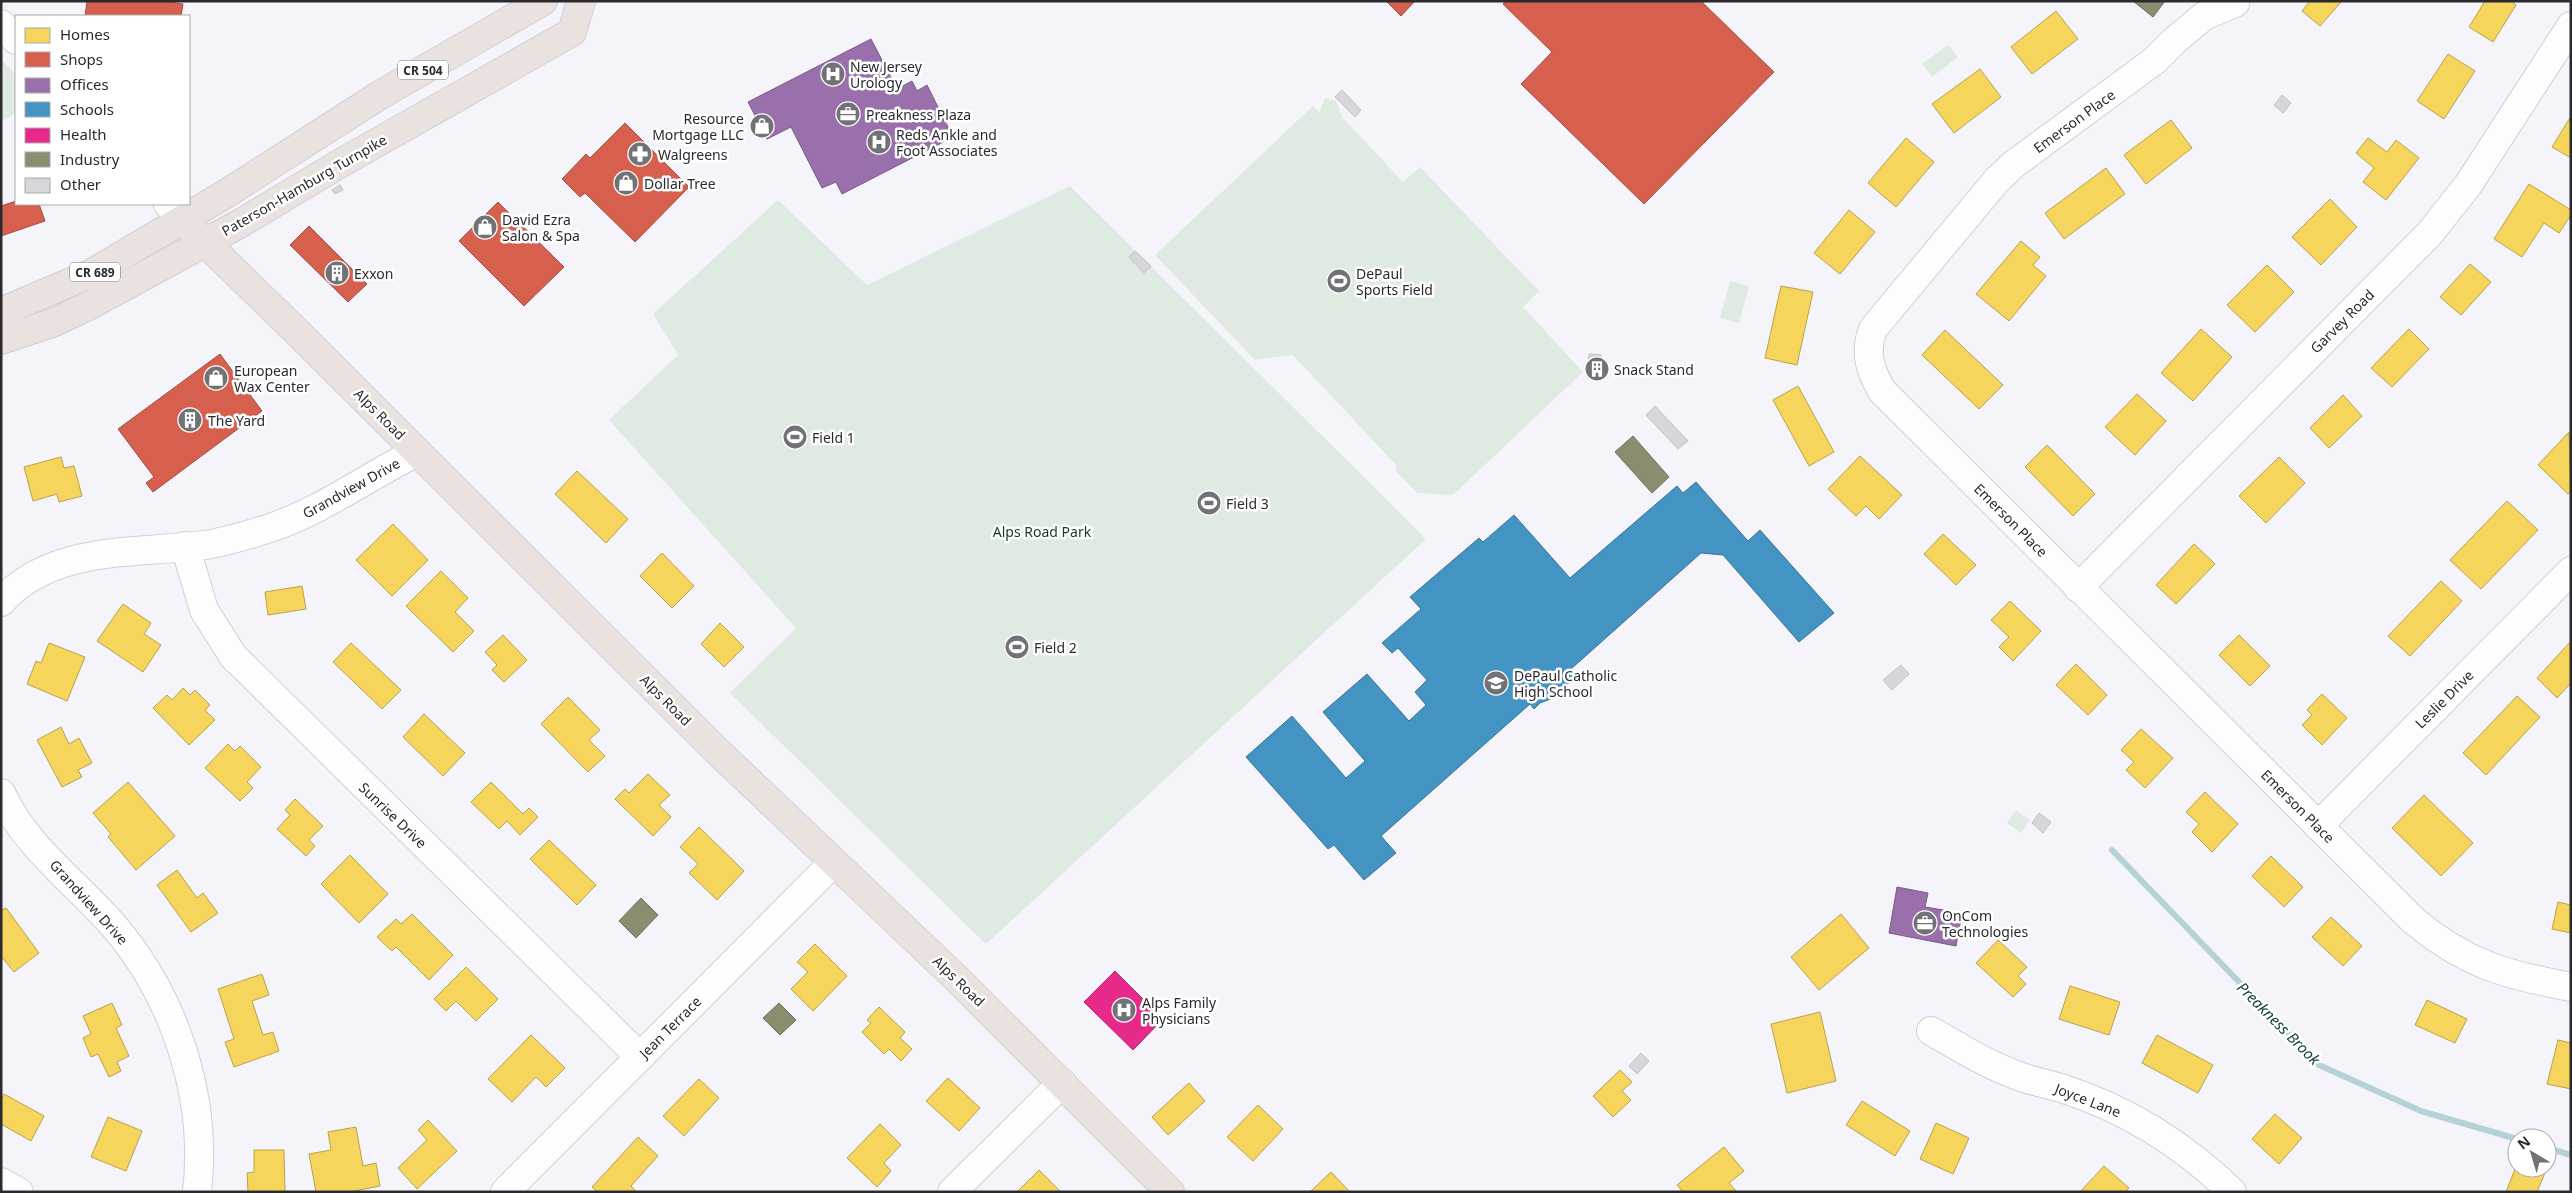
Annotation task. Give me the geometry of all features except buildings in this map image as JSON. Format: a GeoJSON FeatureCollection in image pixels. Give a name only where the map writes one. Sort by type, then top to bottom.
{"type":"FeatureCollection","features":[{"type":"Feature","properties":{"kind":"main road","name":"CR 504"},"geometry":{"type":"LineString","coordinates":[[190,204],[543,1]]}},
{"type":"Feature","properties":{"kind":"main road","name":"Paterson-Hamburg Turnpike"},"geometry":{"type":"LineString","coordinates":[[1,340],[54,322],[204,242],[572,32],[581,1]]}},
{"type":"Feature","properties":{"kind":"main road","name":"CR 504"},"geometry":{"type":"LineString","coordinates":[[175,212],[187,205]]}},
{"type":"Feature","properties":{"kind":"main road","name":"Alps Road"},"geometry":{"type":"LineString","coordinates":[[175,212],[714,748],[957,978],[1170,1192]]}},
{"type":"Feature","properties":{"kind":"main road","name":"CR 689"},"geometry":{"type":"LineString","coordinates":[[1,312],[92,273],[175,212]]}},
{"type":"Feature","properties":{"kind":"street","name":"Emerson Place"},"geometry":{"type":"LineString","coordinates":[[2235,3],[2204,16],[2154,61],[2014,164],[1997,180],[1872,329],[1868,343],[1868,359],[1873,376],[1882,392],[2414,921],[2460,954],[2489,968],[2518,977],[2571,987]]}},
{"type":"Feature","properties":{"kind":"street"},"geometry":{"type":"LineString","coordinates":[[1,24],[15,39]]}},
{"type":"Feature","properties":{"kind":"street","name":"Garvey Road"},"geometry":{"type":"LineString","coordinates":[[2078,588],[2430,233],[2468,185],[2571,26]]}},
{"type":"Feature","properties":{"kind":"street","name":"Grandview Drive"},"geometry":{"type":"LineString","coordinates":[[1,602],[21,584],[49,570],[83,558],[119,552],[220,542],[270,528],[299,517],[349,492],[394,463],[417,452]]}},
{"type":"Feature","properties":{"kind":"street","name":"Sunrise Drive"},"geometry":{"type":"LineString","coordinates":[[185,546],[204,610],[234,656],[640,1057]]}},
{"type":"Feature","properties":{"kind":"street","name":"Leslie Drive"},"geometry":{"type":"LineString","coordinates":[[2318,826],[2571,571]]}},
{"type":"Feature","properties":{"kind":"street","name":"Grandview Drive"},"geometry":{"type":"LineString","coordinates":[[1,793],[10,813],[31,839],[113,925],[137,957],[158,991],[174,1027],[194,1092],[199,1126],[196,1192]]}},
{"type":"Feature","properties":{"kind":"street","name":"Jean Terrace"},"geometry":{"type":"LineString","coordinates":[[505,1192],[834,862]]}},
{"type":"Feature","properties":{"kind":"street","name":"Joyce Lane"},"geometry":{"type":"LineString","coordinates":[[1931,1031],[1973,1055],[2016,1076],[2090,1098],[2143,1123],[2178,1145],[2220,1188]]}},
{"type":"Feature","properties":{"kind":"street"},"geometry":{"type":"LineString","coordinates":[[952,1192],[1062,1083]]}},
{"type":"Feature","properties":{"kind":"street"},"geometry":{"type":"LineString","coordinates":[[1,1182],[20,1192]]}},
{"type":"Feature","properties":{"kind":"green space"},"geometry":{"type":"Polygon","coordinates":[[[1948,45],[1958,57],[1932,77],[1922,64],[1948,45]]]}},
{"type":"Feature","properties":{"kind":"green space"},"geometry":{"type":"Polygon","coordinates":[[[1,59],[15,74],[15,114],[1,121],[1,59]]]}},
{"type":"Feature","properties":{"kind":"green space","name":"DePaul Sports Field"},"geometry":{"type":"Polygon","coordinates":[[[1325,98],[1336,101],[1342,117],[1403,182],[1420,167],[1539,291],[1523,307],[1583,372],[1453,495],[1417,493],[1395,470],[1397,466],[1293,355],[1255,360],[1155,255],[1313,106],[1319,113],[1325,98]]]}},
{"type":"Feature","properties":{"kind":"green space","name":"Alps Road Park"},"geometry":{"type":"Polygon","coordinates":[[[1070,186],[1426,539],[986,944],[730,693],[796,628],[609,420],[678,355],[653,314],[778,200],[867,285],[1070,186]]]}},
{"type":"Feature","properties":{"kind":"green space"},"geometry":{"type":"Polygon","coordinates":[[[1730,281],[1749,286],[1739,323],[1720,318],[1730,281]]]}},
{"type":"Feature","properties":{"kind":"green space"},"geometry":{"type":"Polygon","coordinates":[[[2016,810],[2030,820],[2021,833],[2007,823],[2016,810]]]}},
{"type":"Feature","properties":{"kind":"waterway","name":"Preakness Brook"},"geometry":{"type":"LineString","coordinates":[[2112,850],[2319,1065],[2421,1111],[2507,1136]]}},
{"type":"Feature","properties":{"kind":"waterway","name":"Preakness Brook"},"geometry":{"type":"LineString","coordinates":[[2557,1151],[2571,1155]]}},
{"type":"Feature","properties":{"kind":"place","name":"New Jersey Urology"},"geometry":{"type":"Point","coordinates":[833,74]}},
{"type":"Feature","properties":{"kind":"place","name":"Preakness Plaza"},"geometry":{"type":"Point","coordinates":[848,114]}},
{"type":"Feature","properties":{"kind":"place","name":"Resource Mortgage LLC"},"geometry":{"type":"Point","coordinates":[762,126]}},
{"type":"Feature","properties":{"kind":"place","name":"Reds Ankle and Foot Associates"},"geometry":{"type":"Point","coordinates":[879,142]}},
{"type":"Feature","properties":{"kind":"place","name":"Walgreens"},"geometry":{"type":"Point","coordinates":[640,154]}},
{"type":"Feature","properties":{"kind":"place","name":"Dollar Tree"},"geometry":{"type":"Point","coordinates":[626,183]}},
{"type":"Feature","properties":{"kind":"place","name":"David Ezra Salon & Spa"},"geometry":{"type":"Point","coordinates":[485,227]}},
{"type":"Feature","properties":{"kind":"place","name":"Exxon"},"geometry":{"type":"Point","coordinates":[337,273]}},
{"type":"Feature","properties":{"kind":"place","name":"DePaul Sports Field"},"geometry":{"type":"Point","coordinates":[1339,281]}},
{"type":"Feature","properties":{"kind":"place","name":"Snack Stand"},"geometry":{"type":"Point","coordinates":[1597,369]}},
{"type":"Feature","properties":{"kind":"place","name":"European Wax Center"},"geometry":{"type":"Point","coordinates":[216,378]}},
{"type":"Feature","properties":{"kind":"place","name":"The Yard"},"geometry":{"type":"Point","coordinates":[190,420]}},
{"type":"Feature","properties":{"kind":"place","name":"Field 1"},"geometry":{"type":"Point","coordinates":[795,437]}},
{"type":"Feature","properties":{"kind":"place","name":"Field 3"},"geometry":{"type":"Point","coordinates":[1209,503]}},
{"type":"Feature","properties":{"kind":"place","name":"Field 2"},"geometry":{"type":"Point","coordinates":[1017,647]}},
{"type":"Feature","properties":{"kind":"place","name":"DePaul Catholic High School"},"geometry":{"type":"Point","coordinates":[1496,683]}},
{"type":"Feature","properties":{"kind":"place","name":"OnCom Technologies"},"geometry":{"type":"Point","coordinates":[1925,923]}},
{"type":"Feature","properties":{"kind":"place","name":"Alps Family Physicians"},"geometry":{"type":"Point","coordinates":[1124,1010]}}]}
